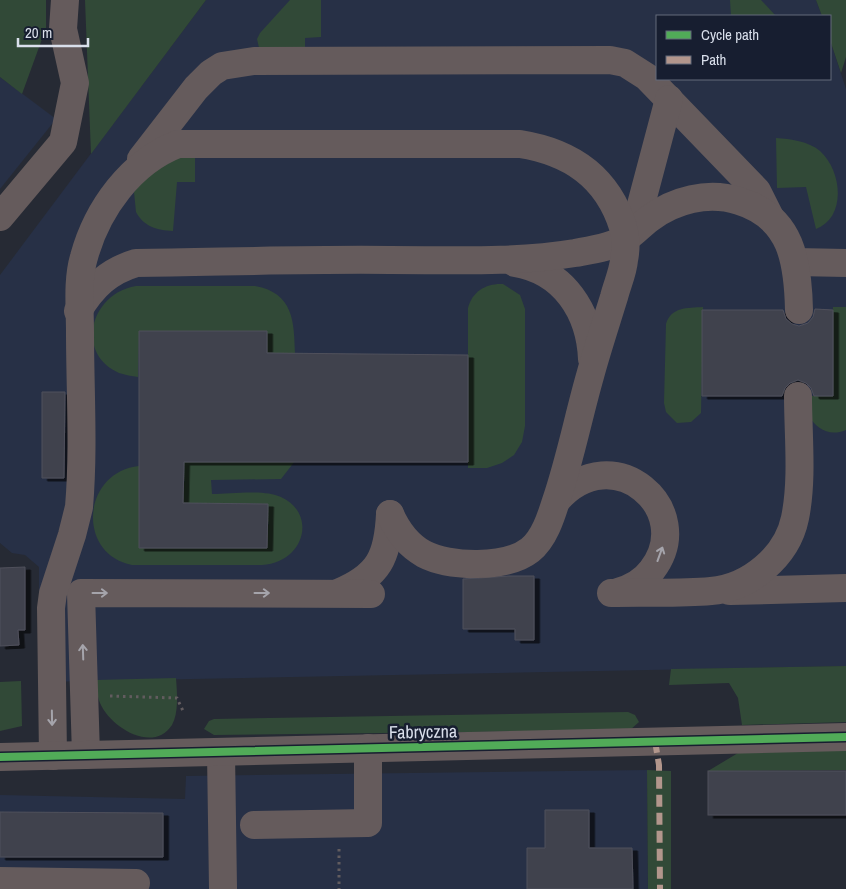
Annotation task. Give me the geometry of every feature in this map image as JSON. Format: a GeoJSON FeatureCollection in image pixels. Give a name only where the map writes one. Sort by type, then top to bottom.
{"type":"FeatureCollection","features":[{"type":"Feature","properties":{"kind":"street"},"geometry":{"type":"LineString","coordinates":[[0,217],[63,142],[75,83],[63,29],[65,0]]}},
{"type":"Feature","properties":{"kind":"street"},"geometry":{"type":"LineString","coordinates":[[53,756],[50,624],[53,593],[79,507],[81,277],[88,244],[107,206],[125,181],[196,88],[222,66],[254,61],[610,60],[625,63],[636,68],[669,99],[757,191],[771,218],[781,230],[796,262],[799,310]]}},
{"type":"Feature","properties":{"kind":"street"},"geometry":{"type":"LineString","coordinates":[[336,594],[354,586],[376,568],[388,546],[390,514],[396,529],[423,553],[442,561],[492,563],[506,560],[530,550],[544,532],[556,500],[669,99]]}},
{"type":"Feature","properties":{"kind":"street"},"geometry":{"type":"LineString","coordinates":[[125,181],[158,152],[178,144],[520,144],[560,153],[578,163],[604,191],[630,235]]}},
{"type":"Feature","properties":{"kind":"street"},"geometry":{"type":"LineString","coordinates":[[62,341],[80,308],[97,285],[108,275],[136,263],[390,260],[504,261],[576,253],[630,235],[666,208],[702,197],[738,200],[771,218]]}},
{"type":"Feature","properties":{"kind":"street"},"geometry":{"type":"LineString","coordinates":[[504,261],[540,270],[569,292],[579,307],[589,332],[592,359],[589,378]]}},
{"type":"Feature","properties":{"kind":"street"},"geometry":{"type":"LineString","coordinates":[[796,262],[846,263]]}},
{"type":"Feature","properties":{"kind":"street"},"geometry":{"type":"LineString","coordinates":[[712,591],[740,584],[754,577],[777,553],[792,528],[798,485],[798,396]]}},
{"type":"Feature","properties":{"kind":"street"},"geometry":{"type":"LineString","coordinates":[[556,500],[577,482],[604,475],[632,481],[653,498],[664,524],[662,551],[648,575],[637,584],[611,593],[846,588]]}},
{"type":"Feature","properties":{"kind":"street"},"geometry":{"type":"LineString","coordinates":[[86,755],[81,593],[371,594]]}},
{"type":"Feature","properties":{"kind":"street","name":"Fabryczna"},"geometry":{"type":"LineString","coordinates":[[0,757],[846,737]]}},
{"type":"Feature","properties":{"kind":"street"},"geometry":{"type":"LineString","coordinates":[[254,825],[368,823],[368,748]]}},
{"type":"Feature","properties":{"kind":"street"},"geometry":{"type":"LineString","coordinates":[[221,753],[223,888]]}},
{"type":"Feature","properties":{"kind":"street"},"geometry":{"type":"LineString","coordinates":[[0,880],[136,883]]}},
{"type":"Feature","properties":{"kind":"path"},"geometry":{"type":"LineString","coordinates":[[108,696],[177,698],[183,711]]}},
{"type":"Feature","properties":{"kind":"path"},"geometry":{"type":"LineString","coordinates":[[339,824],[339,889]]}},
{"type":"Feature","properties":{"kind":"shaded area"},"geometry":{"type":"Polygon","coordinates":[[[206,0],[816,0],[822,15],[656,15],[656,80],[831,80],[831,43],[846,89],[846,666],[39,682],[39,567],[25,555],[12,553],[0,543],[0,275],[206,0]]]}},
{"type":"Feature","properties":{"kind":"shaded area"},"geometry":{"type":"Polygon","coordinates":[[[0,77],[56,119],[0,189],[0,77]]]}},
{"type":"Feature","properties":{"kind":"shaded area"},"geometry":{"type":"Polygon","coordinates":[[[647,770],[648,889],[0,889],[0,795],[185,799],[186,776],[647,770]]]}},
{"type":"Feature","properties":{"kind":"green space"},"geometry":{"type":"Polygon","coordinates":[[[0,0],[46,0],[46,28],[22,94],[0,77],[0,0]]]}},
{"type":"Feature","properties":{"kind":"green space"},"geometry":{"type":"Polygon","coordinates":[[[85,0],[206,0],[91,154],[85,0]]]}},
{"type":"Feature","properties":{"kind":"green space"},"geometry":{"type":"Polygon","coordinates":[[[290,0],[321,0],[321,37],[305,38],[305,52],[260,52],[257,39],[260,33],[290,0]]]}},
{"type":"Feature","properties":{"kind":"green space"},"geometry":{"type":"Polygon","coordinates":[[[730,0],[761,0],[775,15],[731,15],[730,0]]]}},
{"type":"Feature","properties":{"kind":"green space"},"geometry":{"type":"Polygon","coordinates":[[[816,0],[846,0],[846,57],[841,73],[831,43],[831,15],[822,15],[816,0]]]}},
{"type":"Feature","properties":{"kind":"green space"},"geometry":{"type":"Polygon","coordinates":[[[776,138],[799,141],[810,145],[820,151],[828,160],[833,170],[837,182],[837,205],[833,215],[826,223],[816,229],[806,187],[777,188],[776,138]]]}},
{"type":"Feature","properties":{"kind":"green space"},"geometry":{"type":"Polygon","coordinates":[[[195,152],[195,182],[177,182],[173,231],[156,229],[147,224],[136,212],[134,192],[156,163],[195,152]]]}},
{"type":"Feature","properties":{"kind":"green space"},"geometry":{"type":"Polygon","coordinates":[[[503,284],[520,295],[525,309],[525,426],[522,442],[514,455],[502,463],[487,468],[468,468],[468,308],[473,297],[481,289],[491,285],[503,284]]]}},
{"type":"Feature","properties":{"kind":"green space"},"geometry":{"type":"Polygon","coordinates":[[[136,286],[255,286],[268,290],[278,295],[285,302],[289,311],[294,331],[295,354],[267,353],[267,331],[139,331],[138,377],[119,373],[105,364],[96,352],[93,339],[94,325],[99,311],[108,300],[121,291],[136,286]]]}},
{"type":"Feature","properties":{"kind":"green space"},"geometry":{"type":"Polygon","coordinates":[[[703,307],[701,413],[691,422],[677,423],[666,412],[664,403],[666,324],[668,318],[676,311],[686,308],[703,307]]]}},
{"type":"Feature","properties":{"kind":"green space"},"geometry":{"type":"Polygon","coordinates":[[[833,307],[846,307],[846,430],[834,433],[819,428],[808,415],[809,396],[833,396],[833,307]]]}},
{"type":"Feature","properties":{"kind":"green space"},"geometry":{"type":"Polygon","coordinates":[[[295,461],[281,479],[211,480],[212,494],[266,493],[281,497],[293,505],[300,515],[302,525],[301,537],[296,547],[288,556],[276,562],[262,565],[132,565],[114,558],[101,546],[95,530],[93,514],[97,497],[106,482],[120,472],[139,466],[139,548],[266,548],[267,504],[183,503],[184,462],[295,461]]]}},
{"type":"Feature","properties":{"kind":"green space"},"geometry":{"type":"Polygon","coordinates":[[[846,666],[846,722],[742,725],[738,698],[729,683],[669,685],[671,669],[846,666]]]}},
{"type":"Feature","properties":{"kind":"green space"},"geometry":{"type":"Polygon","coordinates":[[[176,678],[176,715],[172,725],[164,733],[154,737],[133,734],[113,721],[100,703],[95,680],[176,678]]]}},
{"type":"Feature","properties":{"kind":"green space"},"geometry":{"type":"Polygon","coordinates":[[[21,681],[22,726],[0,731],[0,682],[21,681]]]}},
{"type":"Feature","properties":{"kind":"green space"},"geometry":{"type":"Polygon","coordinates":[[[628,712],[635,715],[639,722],[630,730],[214,735],[204,729],[209,721],[214,719],[628,712]]]}},
{"type":"Feature","properties":{"kind":"green space"},"geometry":{"type":"Polygon","coordinates":[[[846,748],[846,770],[708,771],[743,750],[846,748]]]}},
{"type":"Feature","properties":{"kind":"green space"},"geometry":{"type":"Polygon","coordinates":[[[647,770],[671,771],[671,889],[648,889],[647,770]]]}},
{"type":"Feature","properties":{"kind":"building"},"geometry":{"type":"Polygon","coordinates":[[[815,309],[833,310],[833,396],[814,396],[811,388],[806,383],[798,380],[790,383],[785,388],[782,396],[702,396],[702,310],[783,310],[786,319],[792,324],[799,326],[808,323],[813,317],[815,309]]]}},
{"type":"Feature","properties":{"kind":"building"},"geometry":{"type":"Polygon","coordinates":[[[139,331],[267,331],[267,353],[468,355],[468,462],[184,462],[183,503],[268,504],[267,548],[139,548],[139,331]]]}},
{"type":"Feature","properties":{"kind":"building"},"geometry":{"type":"Polygon","coordinates":[[[42,392],[65,392],[64,478],[42,478],[42,392]]]}},
{"type":"Feature","properties":{"kind":"building"},"geometry":{"type":"Polygon","coordinates":[[[25,567],[25,630],[18,630],[19,645],[0,646],[0,568],[25,567]]]}},
{"type":"Feature","properties":{"kind":"building"},"geometry":{"type":"Polygon","coordinates":[[[534,576],[534,640],[515,640],[515,629],[463,629],[463,579],[534,576]]]}},
{"type":"Feature","properties":{"kind":"building"},"geometry":{"type":"Polygon","coordinates":[[[708,771],[846,771],[846,815],[708,815],[708,771]]]}},
{"type":"Feature","properties":{"kind":"building"},"geometry":{"type":"Polygon","coordinates":[[[545,810],[589,810],[589,848],[632,848],[633,889],[527,889],[527,848],[545,848],[545,810]]]}},
{"type":"Feature","properties":{"kind":"building"},"geometry":{"type":"Polygon","coordinates":[[[0,812],[163,813],[163,857],[0,857],[0,812]]]}},
{"type":"Feature","properties":{"kind":"marked path"},"geometry":{"type":"LineString","coordinates":[[655,741],[659,765],[660,889]]}},
{"type":"Feature","properties":{"kind":"cycle path"},"geometry":{"type":"LineString","coordinates":[[0,757],[846,737]]}}]}
